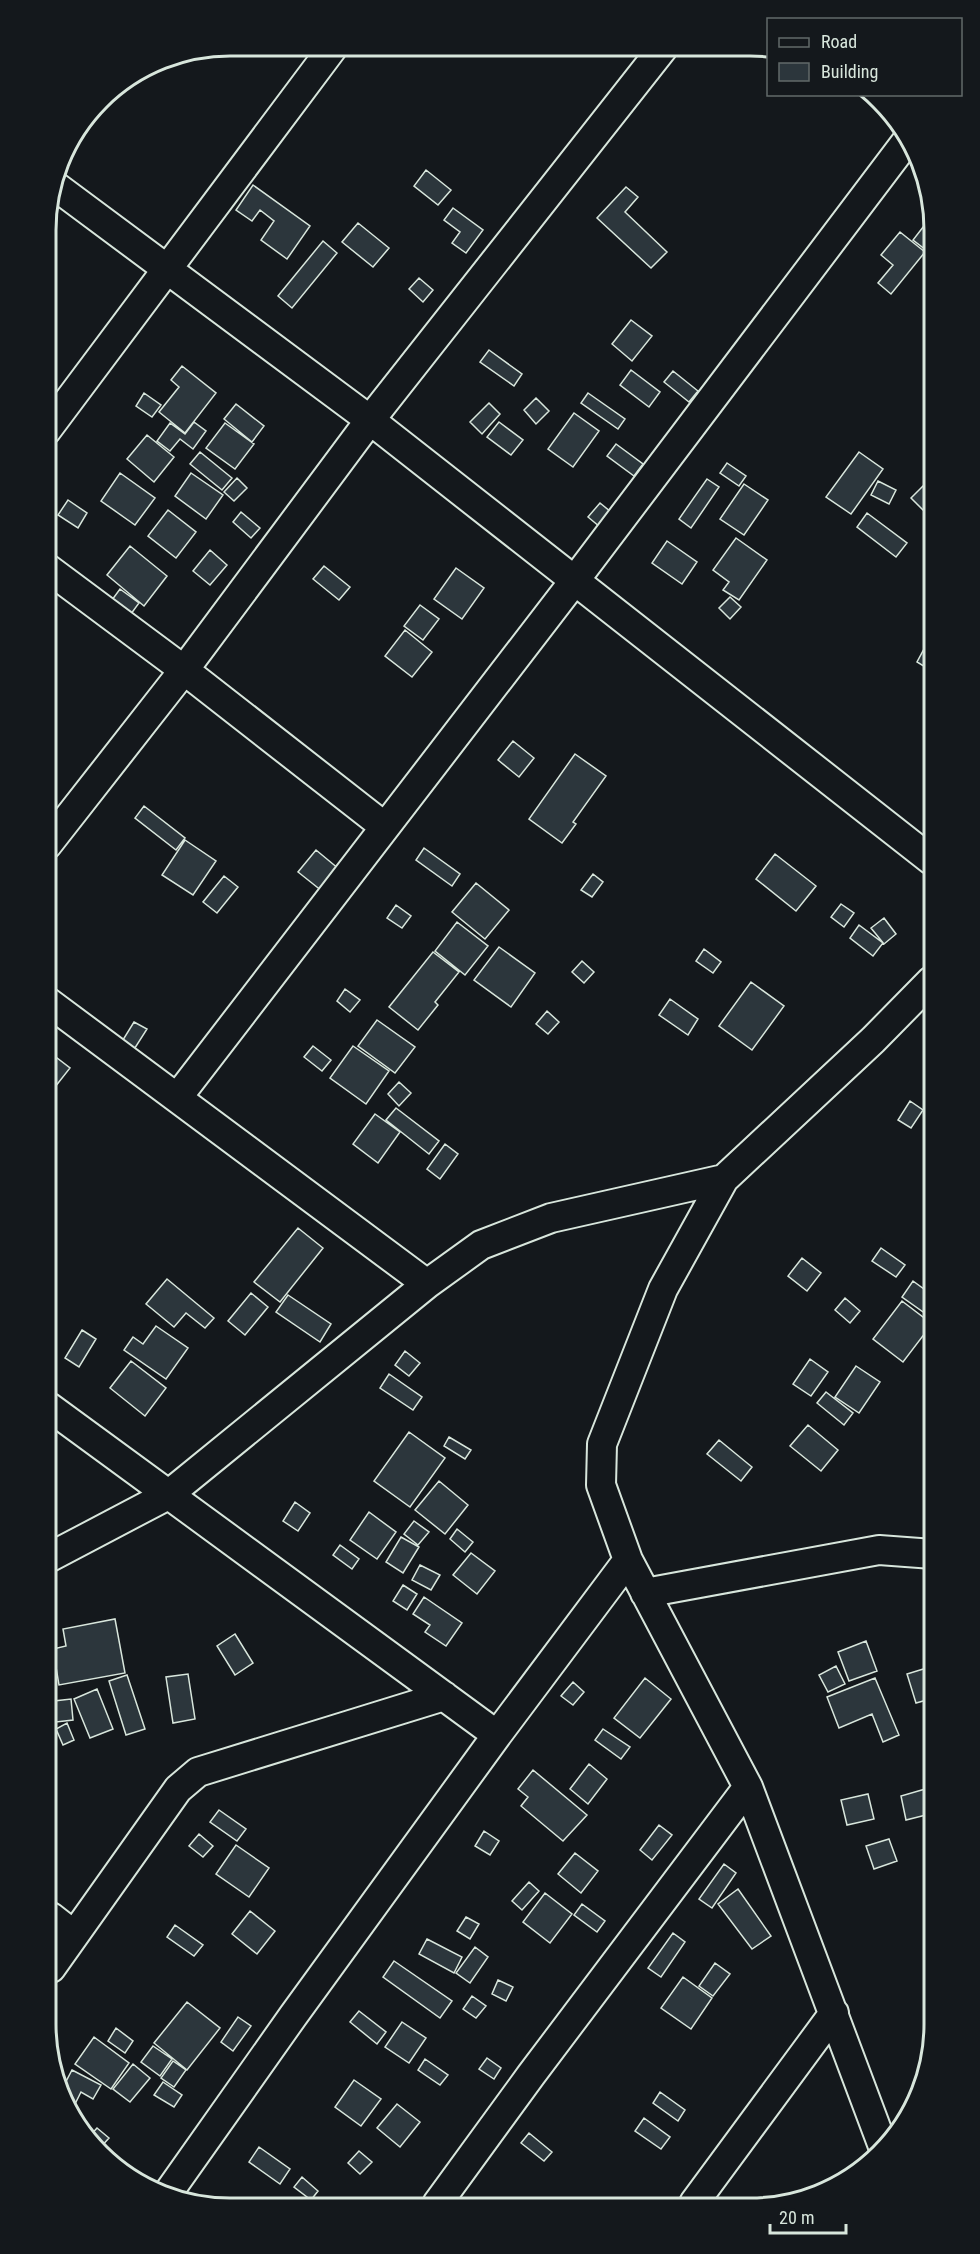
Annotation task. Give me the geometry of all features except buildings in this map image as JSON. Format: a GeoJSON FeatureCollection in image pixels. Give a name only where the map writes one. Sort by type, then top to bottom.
{"type":"FeatureCollection","features":[{"type":"Feature","properties":{"kind":"street"},"geometry":{"type":"LineString","coordinates":[[56,834],[184,670],[370,420],[657,55]]}},
{"type":"Feature","properties":{"kind":"street"},"geometry":{"type":"LineString","coordinates":[[56,418],[167,269],[320,56]]}},
{"type":"Feature","properties":{"kind":"street"},"geometry":{"type":"LineString","coordinates":[[177,1098],[575,580],[903,146]]}},
{"type":"Feature","properties":{"kind":"street"},"geometry":{"type":"LineString","coordinates":[[60,189],[370,420],[924,854]]}},
{"type":"Feature","properties":{"kind":"street"},"geometry":{"type":"LineString","coordinates":[[56,575],[184,670],[385,827]]}},
{"type":"Feature","properties":{"kind":"street"},"geometry":{"type":"LineString","coordinates":[[881,2140],[748,1786],[628,1560],[601,1485],[602,1444],[663,1289],[724,1179],[873,1040],[924,988]]}},
{"type":"Feature","properties":{"kind":"street"},"geometry":{"type":"LineString","coordinates":[[56,1008],[427,1284]]}},
{"type":"Feature","properties":{"kind":"street"},"geometry":{"type":"LineString","coordinates":[[56,1554],[168,1495],[427,1284],[481,1245],[551,1218],[724,1179]]}},
{"type":"Feature","properties":{"kind":"street"},"geometry":{"type":"LineString","coordinates":[[56,1412],[497,1735]]}},
{"type":"Feature","properties":{"kind":"street"},"geometry":{"type":"LineString","coordinates":[[645,1593],[879,1550],[924,1553]]}},
{"type":"Feature","properties":{"kind":"street"},"geometry":{"type":"LineString","coordinates":[[171,2188],[497,1735],[628,1560]]}},
{"type":"Feature","properties":{"kind":"street"},"geometry":{"type":"LineString","coordinates":[[56,1961],[178,1789],[198,1772],[444,1696]]}},
{"type":"Feature","properties":{"kind":"street"},"geometry":{"type":"LineString","coordinates":[[441,2199],[748,1786]]}},
{"type":"Feature","properties":{"kind":"street"},"geometry":{"type":"LineString","coordinates":[[56,1921],[74,1935]]}},
{"type":"Feature","properties":{"kind":"street"},"geometry":{"type":"LineString","coordinates":[[697,2199],[834,2013]]}}]}
